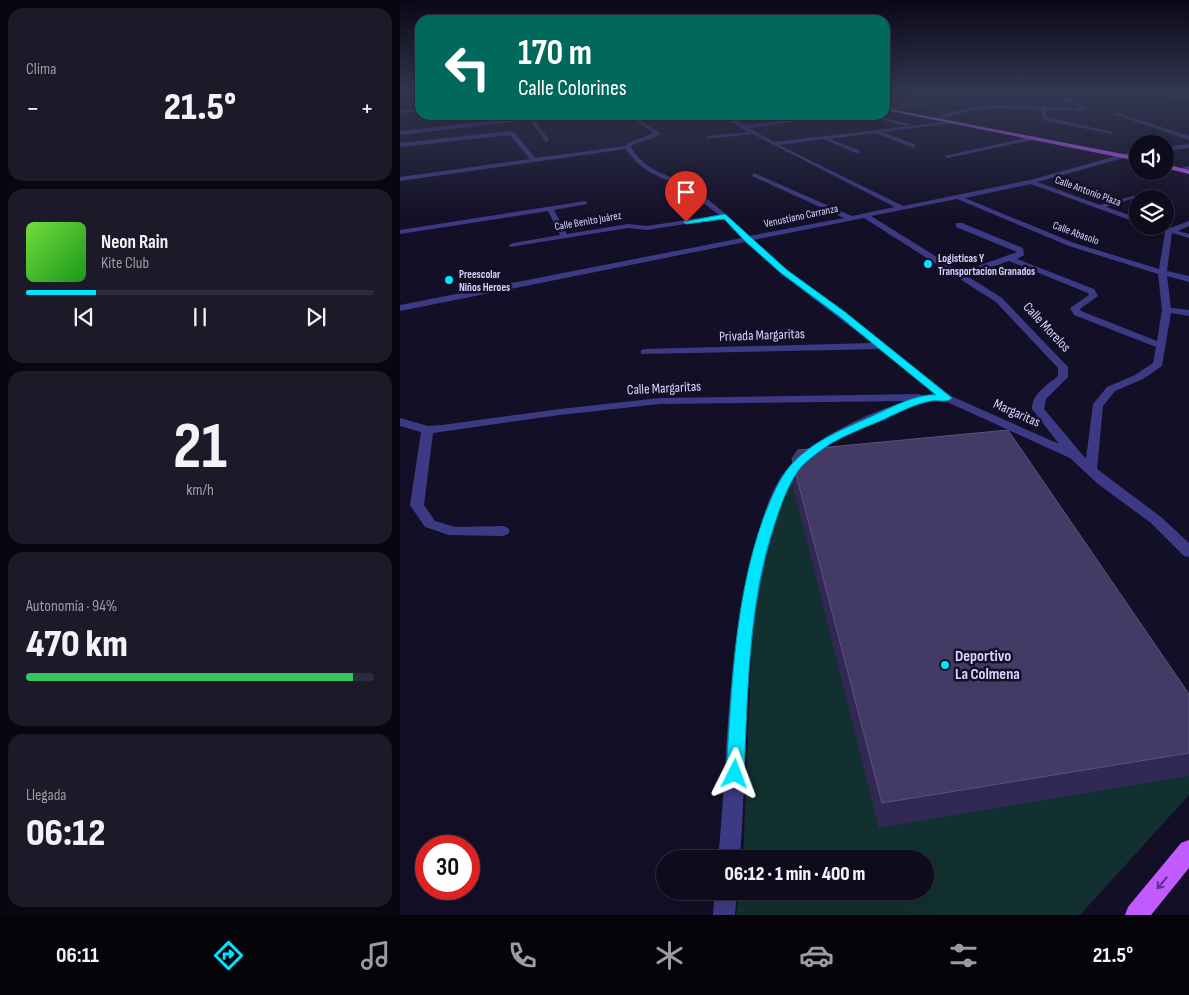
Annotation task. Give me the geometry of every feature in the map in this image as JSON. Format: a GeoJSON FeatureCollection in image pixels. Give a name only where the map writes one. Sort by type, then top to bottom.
{"type":"FeatureCollection","features":[{"type":"Feature","properties":{"kind":"main road"},"geometry":{"type":"LineString","coordinates":[[1018,135],[1129,157]]}},
{"type":"Feature","properties":{"kind":"main road"},"geometry":{"type":"LineString","coordinates":[[1174,168],[1189,170]]}},
{"type":"Feature","properties":{"kind":"main road"},"geometry":{"type":"LineString","coordinates":[[1136,915],[1189,851]]}},
{"type":"Feature","properties":{"kind":"street"},"geometry":{"type":"LineString","coordinates":[[400,145],[494,135]]}},
{"type":"Feature","properties":{"kind":"street"},"geometry":{"type":"LineString","coordinates":[[514,135],[534,161]]}},
{"type":"Feature","properties":{"kind":"street"},"geometry":{"type":"LineString","coordinates":[[543,135],[546,140]]}},
{"type":"Feature","properties":{"kind":"street"},"geometry":{"type":"LineString","coordinates":[[400,180],[628,147],[630,144],[655,135]]}},
{"type":"Feature","properties":{"kind":"street"},"geometry":{"type":"LineString","coordinates":[[708,138],[732,135]]}},
{"type":"Feature","properties":{"kind":"street"},"geometry":{"type":"LineString","coordinates":[[757,135],[902,208]]}},
{"type":"Feature","properties":{"kind":"street"},"geometry":{"type":"LineString","coordinates":[[807,135],[815,139]]}},
{"type":"Feature","properties":{"kind":"street"},"geometry":{"type":"LineString","coordinates":[[832,135],[837,137]]}},
{"type":"Feature","properties":{"kind":"street"},"geometry":{"type":"LineString","coordinates":[[773,144],[852,135]]}},
{"type":"Feature","properties":{"kind":"street"},"geometry":{"type":"LineString","coordinates":[[885,135],[914,146]]}},
{"type":"Feature","properties":{"kind":"street"},"geometry":{"type":"LineString","coordinates":[[824,138],[858,152]]}},
{"type":"Feature","properties":{"kind":"street"},"geometry":{"type":"LineString","coordinates":[[947,156],[1035,138]]}},
{"type":"Feature","properties":{"kind":"street"},"geometry":{"type":"LineString","coordinates":[[1174,148],[1189,146]]}},
{"type":"Feature","properties":{"kind":"street"},"geometry":{"type":"LineString","coordinates":[[628,147],[633,155],[653,173],[685,187],[725,216],[747,239],[784,272],[842,314],[939,398]]}},
{"type":"Feature","properties":{"kind":"street","name":"Venustiano Carranza"},"geometry":{"type":"LineString","coordinates":[[400,308],[1031,182],[1129,154]]}},
{"type":"Feature","properties":{"kind":"street"},"geometry":{"type":"LineString","coordinates":[[754,175],[851,218]]}},
{"type":"Feature","properties":{"kind":"street","name":"Calle Antonio Plaza"},"geometry":{"type":"LineString","coordinates":[[1031,182],[1129,218]]}},
{"type":"Feature","properties":{"kind":"street","name":"Calle Abasolo"},"geometry":{"type":"LineString","coordinates":[[958,197],[1018,224],[1075,245],[1162,274],[1189,279]]}},
{"type":"Feature","properties":{"kind":"street"},"geometry":{"type":"LineString","coordinates":[[1099,207],[1129,198]]}},
{"type":"Feature","properties":{"kind":"street","name":"Calle Benito Juárez"},"geometry":{"type":"LineString","coordinates":[[400,232],[585,203]]}},
{"type":"Feature","properties":{"kind":"street"},"geometry":{"type":"LineString","coordinates":[[550,209],[565,237]]}},
{"type":"Feature","properties":{"kind":"street","name":"Calle Morelos"},"geometry":{"type":"LineString","coordinates":[[864,215],[961,275],[1010,309],[1063,367],[1064,378],[1041,397],[1038,409],[1074,455],[1103,481],[1156,520],[1189,552]]}},
{"type":"Feature","properties":{"kind":"street","name":"Calle Benito Juárez"},"geometry":{"type":"LineString","coordinates":[[513,245],[628,226],[647,228],[725,216]]}},
{"type":"Feature","properties":{"kind":"street"},"geometry":{"type":"LineString","coordinates":[[1174,229],[1189,223]]}},
{"type":"Feature","properties":{"kind":"street"},"geometry":{"type":"LineString","coordinates":[[959,225],[1020,250],[1021,254],[961,275]]}},
{"type":"Feature","properties":{"kind":"street"},"geometry":{"type":"LineString","coordinates":[[1174,233],[1189,236]]}},
{"type":"Feature","properties":{"kind":"street"},"geometry":{"type":"LineString","coordinates":[[1091,469],[1097,406],[1111,389],[1139,378],[1158,364],[1167,310],[1162,274],[1168,235]]}},
{"type":"Feature","properties":{"kind":"street"},"geometry":{"type":"LineString","coordinates":[[1010,259],[1091,291],[1094,296],[1076,308],[1077,313],[1161,346]]}},
{"type":"Feature","properties":{"kind":"street"},"geometry":{"type":"LineString","coordinates":[[1167,310],[1189,313]]}},
{"type":"Feature","properties":{"kind":"street","name":"Privada Margaritas"},"geometry":{"type":"LineString","coordinates":[[645,352],[880,346]]}},
{"type":"Feature","properties":{"kind":"street"},"geometry":{"type":"LineString","coordinates":[[730,850],[741,679],[749,595],[754,569],[776,502],[795,467],[824,443],[892,410],[939,398]]}},
{"type":"Feature","properties":{"kind":"street","name":"Margaritas"},"geometry":{"type":"LineString","coordinates":[[939,398],[1074,455]]}},
{"type":"Feature","properties":{"kind":"street","name":"Calle Margaritas"},"geometry":{"type":"LineString","coordinates":[[400,422],[428,430],[651,402],[939,398]]}},
{"type":"Feature","properties":{"kind":"street"},"geometry":{"type":"LineString","coordinates":[[428,430],[418,505],[430,524],[454,532],[503,532]]}},
{"type":"Feature","properties":{"kind":"street"},"geometry":{"type":"LineString","coordinates":[[724,915],[725,900]]}},
{"type":"Feature","properties":{"kind":"green space","name":"Deportivo La Colmena"},"geometry":{"type":"Polygon","coordinates":[[[790,475],[1189,741],[1189,795],[1080,915],[736,915],[738,900],[934,900],[934,850],[743,850],[754,589],[790,475]]]}},
{"type":"Feature","properties":{"kind":"building"},"geometry":{"type":"Polygon","coordinates":[[[1008,430],[1189,694],[1189,753],[882,803],[792,459],[798,450],[1008,430]]]}},
{"type":"Feature","properties":{"kind":"place","name":"Logisticas Y Transportacion Granados"},"geometry":{"type":"Point","coordinates":[928,264]}},
{"type":"Feature","properties":{"kind":"place","name":"Preescolar Niños Heroes"},"geometry":{"type":"Point","coordinates":[449,280]}},
{"type":"Feature","properties":{"kind":"place","name":"Deportivo La Colmena"},"geometry":{"type":"Point","coordinates":[945,665]}},
{"type":"Feature","properties":{"kind":"route"},"geometry":{"type":"LineString","coordinates":[[686,222],[725,216],[736,225],[747,239],[784,272],[842,314],[947,398],[931,397],[892,410],[840,434],[808,455],[795,467],[784,485],[762,540],[749,595],[735,774]]}}]}
